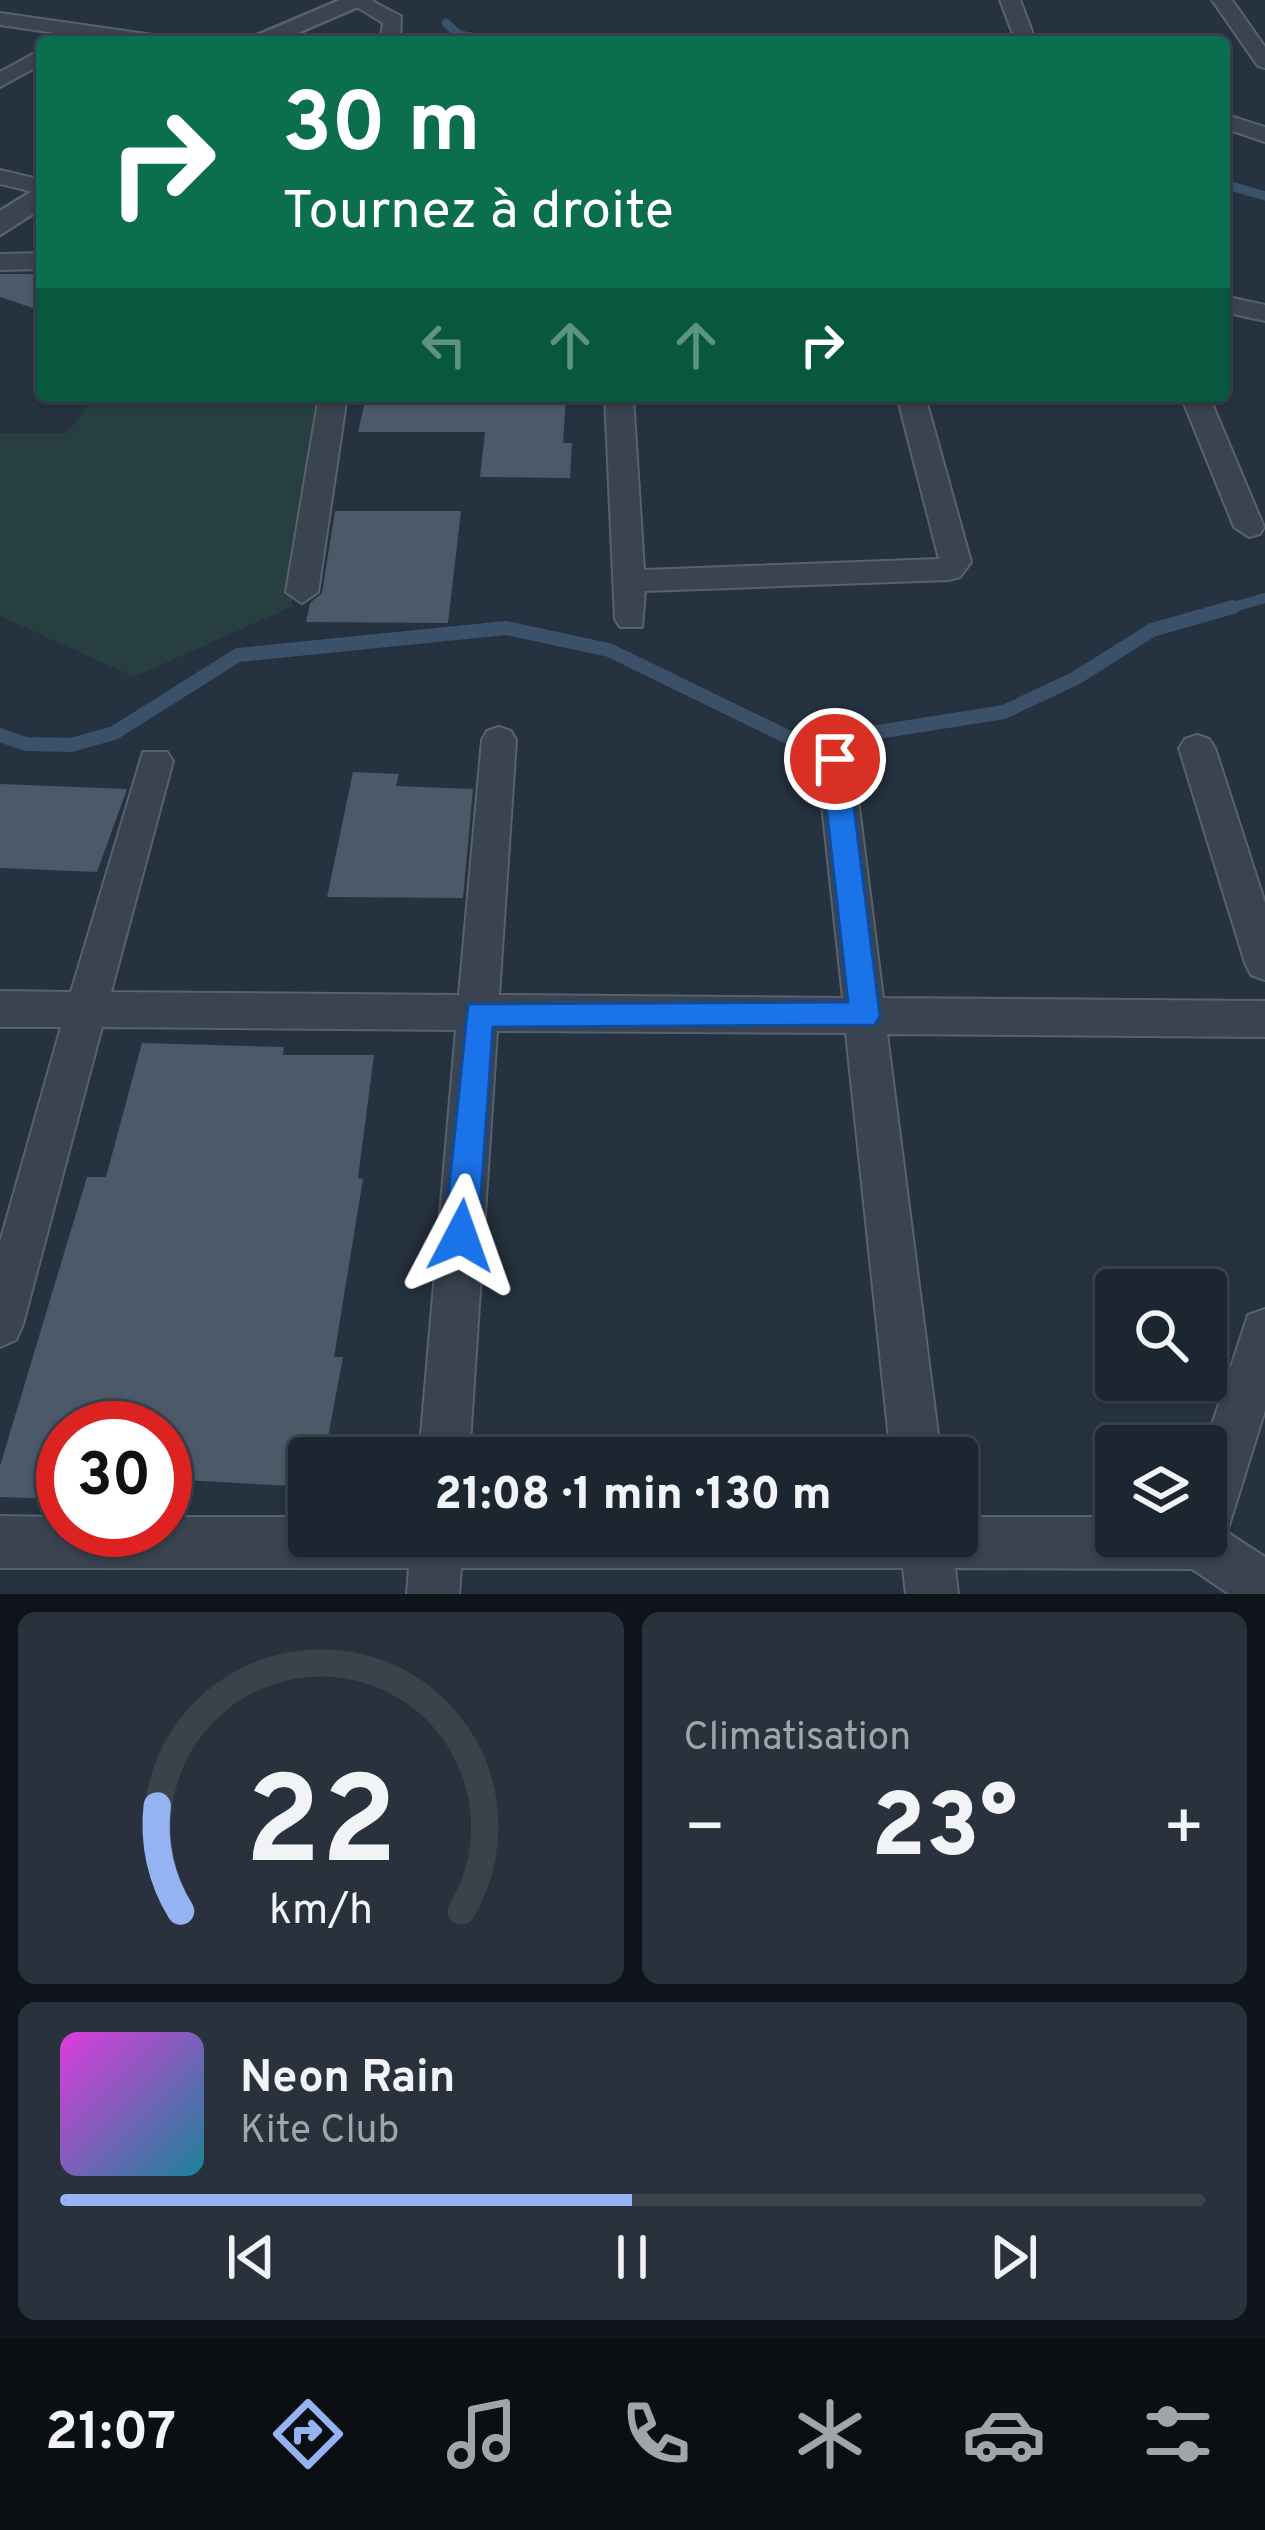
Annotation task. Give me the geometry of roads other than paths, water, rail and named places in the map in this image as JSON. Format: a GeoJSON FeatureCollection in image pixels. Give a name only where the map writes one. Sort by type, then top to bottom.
{"type":"FeatureCollection","features":[{"type":"Feature","properties":{"kind":"street"},"geometry":{"type":"LineString","coordinates":[[1010,0],[1024,36]]}},
{"type":"Feature","properties":{"kind":"street"},"geometry":{"type":"LineString","coordinates":[[1222,0],[1265,62]]}},
{"type":"Feature","properties":{"kind":"street"},"geometry":{"type":"LineString","coordinates":[[270,36],[360,1],[394,20],[391,36]]}},
{"type":"Feature","properties":{"kind":"street"},"geometry":{"type":"LineString","coordinates":[[0,20],[71,36]]}},
{"type":"Feature","properties":{"kind":"street"},"geometry":{"type":"LineString","coordinates":[[0,81],[36,59]]}},
{"type":"Feature","properties":{"kind":"street"},"geometry":{"type":"LineString","coordinates":[[1230,123],[1265,135]]}},
{"type":"Feature","properties":{"kind":"street"},"geometry":{"type":"LineString","coordinates":[[0,178],[36,189]]}},
{"type":"Feature","properties":{"kind":"street"},"geometry":{"type":"LineString","coordinates":[[0,226],[36,196]]}},
{"type":"Feature","properties":{"kind":"street"},"geometry":{"type":"LineString","coordinates":[[0,262],[36,261]]}},
{"type":"Feature","properties":{"kind":"street"},"geometry":{"type":"LineString","coordinates":[[1230,305],[1265,313]]}},
{"type":"Feature","properties":{"kind":"street"},"geometry":{"type":"LineString","coordinates":[[302,592],[332,402]]}},
{"type":"Feature","properties":{"kind":"street"},"geometry":{"type":"LineString","coordinates":[[619,402],[631,619]]}},
{"type":"Feature","properties":{"kind":"street"},"geometry":{"type":"LineString","coordinates":[[629,581],[949,569],[955,562],[912,402]]}},
{"type":"Feature","properties":{"kind":"street"},"geometry":{"type":"LineString","coordinates":[[1198,402],[1250,527]]}},
{"type":"Feature","properties":{"kind":"street"},"geometry":{"type":"LineString","coordinates":[[446,1437],[500,740]]}},
{"type":"Feature","properties":{"kind":"street"},"geometry":{"type":"LineString","coordinates":[[1197,748],[1265,963]]}},
{"type":"Feature","properties":{"kind":"street"},"geometry":{"type":"LineString","coordinates":[[835,759],[914,1437]]}},
{"type":"Feature","properties":{"kind":"street"},"geometry":{"type":"LineString","coordinates":[[0,1324],[155,761]]}},
{"type":"Feature","properties":{"kind":"street"},"geometry":{"type":"LineString","coordinates":[[0,1009],[1265,1019]]}},
{"type":"Feature","properties":{"kind":"street"},"geometry":{"type":"LineString","coordinates":[[1227,1454],[1265,1332]]}},
{"type":"Feature","properties":{"kind":"street"},"geometry":{"type":"LineString","coordinates":[[0,1541],[288,1540]]}},
{"type":"Feature","properties":{"kind":"street"},"geometry":{"type":"LineString","coordinates":[[927,1558],[1095,1543]]}},
{"type":"Feature","properties":{"kind":"street"},"geometry":{"type":"LineString","coordinates":[[1227,1555],[1265,1588]]}},
{"type":"Feature","properties":{"kind":"street"},"geometry":{"type":"LineString","coordinates":[[433,1594],[436,1557]]}},
{"type":"Feature","properties":{"kind":"waterway"},"geometry":{"type":"LineString","coordinates":[[446,23],[465,36]]}},
{"type":"Feature","properties":{"kind":"waterway"},"geometry":{"type":"LineString","coordinates":[[1230,186],[1265,196]]}},
{"type":"Feature","properties":{"kind":"waterway"},"geometry":{"type":"LineString","coordinates":[[1223,610],[1265,598]]}},
{"type":"Feature","properties":{"kind":"waterway"},"geometry":{"type":"LineString","coordinates":[[0,735],[26,744],[71,745],[114,733],[238,655],[506,628],[609,650],[802,744],[1004,712],[1076,678],[1152,630],[1233,607]]}}]}
